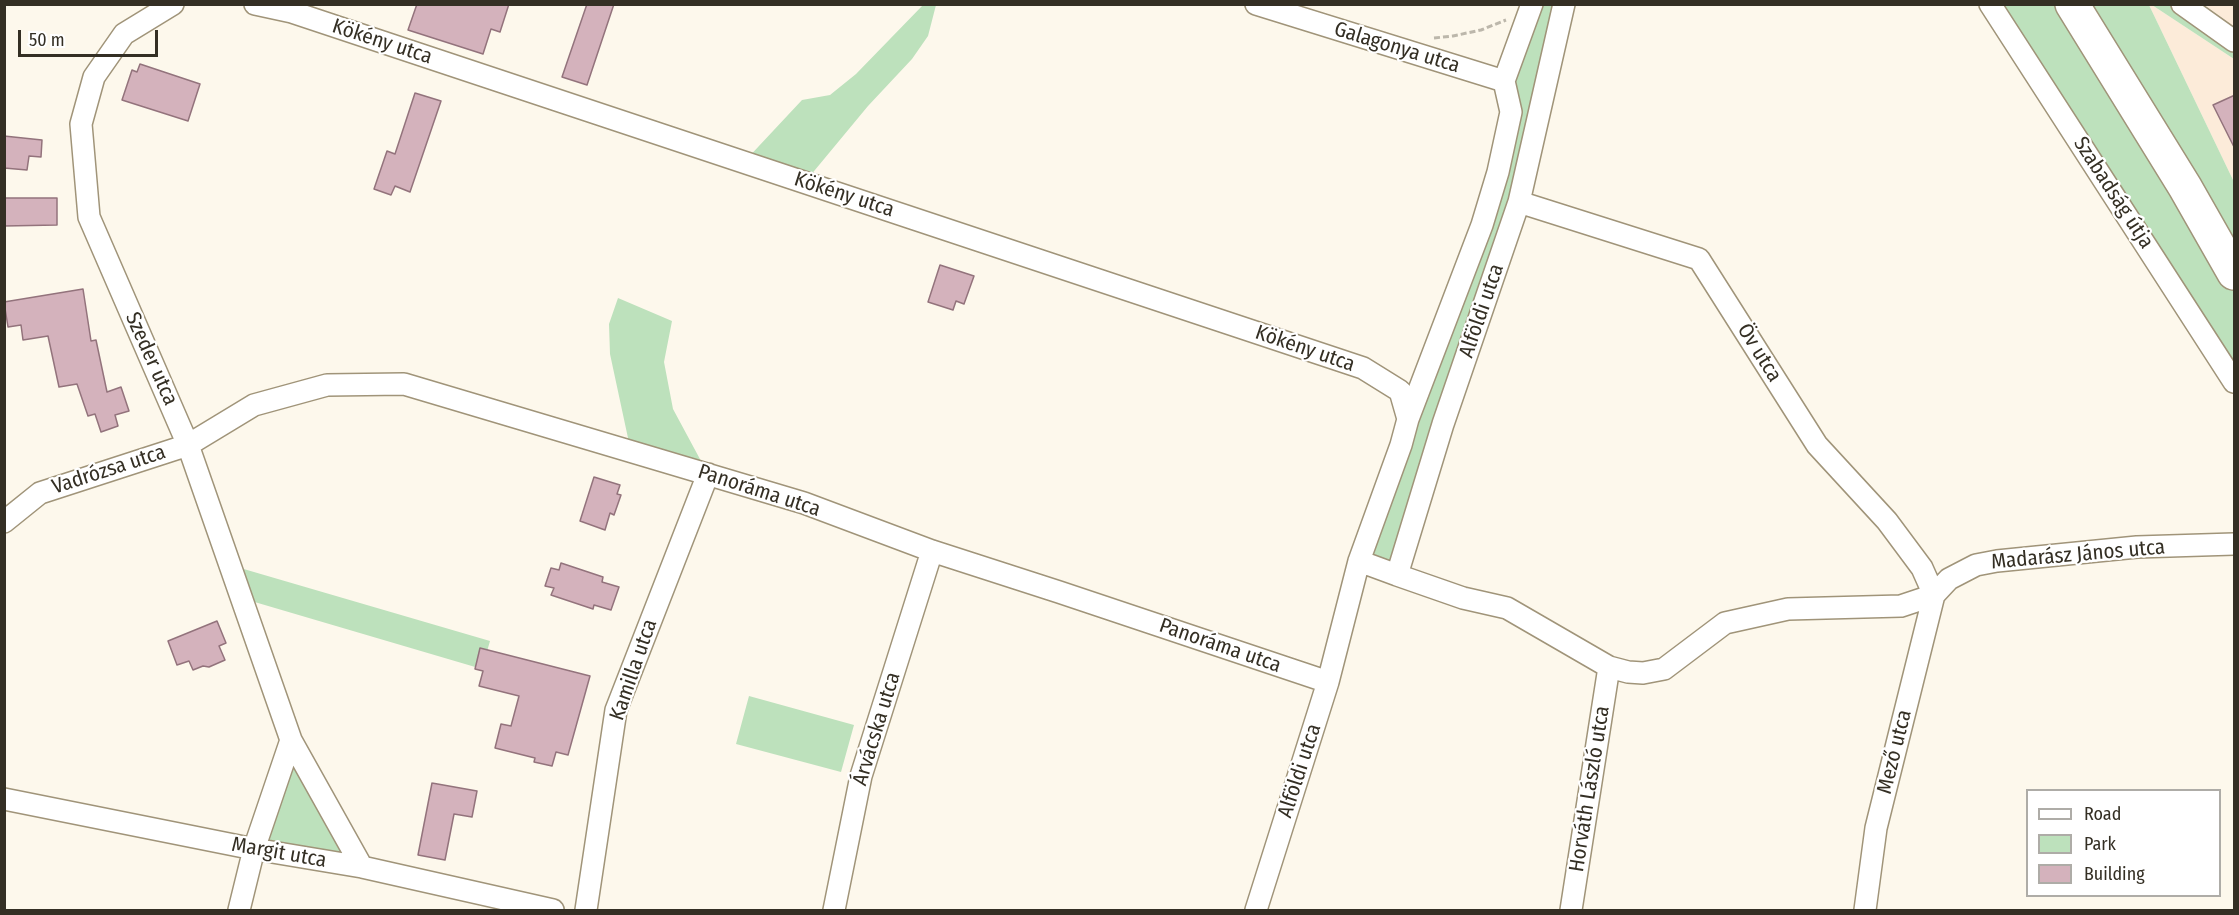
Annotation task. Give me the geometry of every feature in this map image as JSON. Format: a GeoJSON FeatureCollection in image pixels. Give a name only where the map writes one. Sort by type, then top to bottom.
{"type":"FeatureCollection","features":[{"type":"Feature","properties":{"kind":"main road"},"geometry":{"type":"LineString","coordinates":[[2072,4],[2235,273]]}},
{"type":"Feature","properties":{"kind":"street","name":"Szeder utca"},"geometry":{"type":"LineString","coordinates":[[173,4],[124,34],[94,77],[81,124],[89,217],[188,445],[291,740],[362,867]]}},
{"type":"Feature","properties":{"kind":"street","name":"Kökény utca"},"geometry":{"type":"LineString","coordinates":[[255,4],[292,12],[1363,368],[1400,391],[1408,418]]}},
{"type":"Feature","properties":{"kind":"street","name":"Galagonya utca"},"geometry":{"type":"LineString","coordinates":[[1256,4],[1504,81]]}},
{"type":"Feature","properties":{"kind":"street"},"geometry":{"type":"LineString","coordinates":[[1504,81],[1532,4]]}},
{"type":"Feature","properties":{"kind":"street","name":"Alföldi utca"},"geometry":{"type":"LineString","coordinates":[[1397,575],[1443,424],[1519,202],[1564,4]]}},
{"type":"Feature","properties":{"kind":"street","name":"Szabadság útja"},"geometry":{"type":"LineString","coordinates":[[1990,4],[2235,382]]}},
{"type":"Feature","properties":{"kind":"street"},"geometry":{"type":"LineString","coordinates":[[2182,4],[2235,41]]}},
{"type":"Feature","properties":{"kind":"street","name":"Alföldi utca"},"geometry":{"type":"LineString","coordinates":[[1256,910],[1328,682],[1359,561],[1401,445],[1408,418],[1482,225],[1498,172],[1511,112],[1504,81]]}},
{"type":"Feature","properties":{"kind":"street","name":"Öv utca"},"geometry":{"type":"LineString","coordinates":[[1519,202],[1699,259],[1817,445],[1887,521],[1922,568],[1934,595]]}},
{"type":"Feature","properties":{"kind":"street","name":"Panoráma utca"},"geometry":{"type":"LineString","coordinates":[[188,445],[254,405],[327,385],[405,384],[804,503],[932,551],[1328,682]]}},
{"type":"Feature","properties":{"kind":"street","name":"Vadrózsa utca"},"geometry":{"type":"LineString","coordinates":[[4,522],[40,493],[188,445]]}},
{"type":"Feature","properties":{"kind":"street","name":"Kamilla utca"},"geometry":{"type":"LineString","coordinates":[[586,910],[616,710],[708,474]]}},
{"type":"Feature","properties":{"kind":"street","name":"Madarász János utca"},"geometry":{"type":"LineString","coordinates":[[1397,575],[1463,598],[1507,608],[1610,667],[1643,673],[1664,669],[1715,629],[1740,618],[1788,609],[1901,606],[1934,595],[1949,579],[1976,565],[2137,547],[2235,544]]}},
{"type":"Feature","properties":{"kind":"street","name":"Árvácska utca"},"geometry":{"type":"LineString","coordinates":[[834,910],[861,776],[932,551]]}},
{"type":"Feature","properties":{"kind":"street"},"geometry":{"type":"LineString","coordinates":[[1359,561],[1397,575]]}},
{"type":"Feature","properties":{"kind":"street","name":"Mező utca"},"geometry":{"type":"LineString","coordinates":[[1865,910],[1876,828],[1934,595]]}},
{"type":"Feature","properties":{"kind":"street","name":"Horváth László utca"},"geometry":{"type":"LineString","coordinates":[[1570,910],[1610,667]]}},
{"type":"Feature","properties":{"kind":"street"},"geometry":{"type":"LineString","coordinates":[[239,910],[254,849],[291,740]]}},
{"type":"Feature","properties":{"kind":"street","name":"Margit utca"},"geometry":{"type":"LineString","coordinates":[[4,799],[254,849],[362,867],[553,910]]}},
{"type":"Feature","properties":{"kind":"path"},"geometry":{"type":"LineString","coordinates":[[1431,38],[1481,30],[1507,19]]}},
{"type":"Feature","properties":{"kind":"shaded area"},"geometry":{"type":"Polygon","coordinates":[[[2149,5],[2234,59],[2234,182],[2149,5]]]}},
{"type":"Feature","properties":{"kind":"shaded area"},"geometry":{"type":"Polygon","coordinates":[[[2204,5],[2234,5],[2234,27],[2204,5]]]}},
{"type":"Feature","properties":{"kind":"green space"},"geometry":{"type":"Polygon","coordinates":[[[923,5],[936,5],[928,36],[912,59],[868,106],[805,182],[744,162],[802,100],[830,95],[856,74],[923,5]]]}},
{"type":"Feature","properties":{"kind":"green space"},"geometry":{"type":"Polygon","coordinates":[[[1532,5],[1564,5],[1519,202],[1397,575],[1359,561],[1498,172],[1504,81],[1532,5]]]}},
{"type":"Feature","properties":{"kind":"green space"},"geometry":{"type":"Polygon","coordinates":[[[1990,5],[2149,5],[2234,182],[2234,382],[1990,5]]]}},
{"type":"Feature","properties":{"kind":"green space"},"geometry":{"type":"Polygon","coordinates":[[[2152,5],[2204,5],[2234,27],[2234,59],[2152,5]]]}},
{"type":"Feature","properties":{"kind":"green space"},"geometry":{"type":"Polygon","coordinates":[[[618,298],[672,321],[664,362],[673,409],[708,474],[631,452],[610,354],[609,324],[618,298]]]}},
{"type":"Feature","properties":{"kind":"green space"},"geometry":{"type":"Polygon","coordinates":[[[230,565],[490,641],[482,669],[241,598],[230,565]]]}},
{"type":"Feature","properties":{"kind":"green space"},"geometry":{"type":"Polygon","coordinates":[[[749,696],[854,725],[841,772],[736,744],[749,696]]]}},
{"type":"Feature","properties":{"kind":"green space"},"geometry":{"type":"Polygon","coordinates":[[[291,740],[362,867],[254,849],[291,740]]]}},
{"type":"Feature","properties":{"kind":"building"},"geometry":{"type":"Polygon","coordinates":[[[417,4],[509,4],[500,32],[491,29],[483,54],[408,30],[417,4]]]}},
{"type":"Feature","properties":{"kind":"building"},"geometry":{"type":"Polygon","coordinates":[[[587,4],[614,4],[587,85],[562,77],[587,4]]]}},
{"type":"Feature","properties":{"kind":"building"},"geometry":{"type":"Polygon","coordinates":[[[140,64],[200,84],[188,121],[122,100],[132,70],[137,72],[140,64]]]}},
{"type":"Feature","properties":{"kind":"building"},"geometry":{"type":"Polygon","coordinates":[[[415,93],[441,101],[410,192],[395,186],[391,195],[374,189],[387,151],[395,154],[415,93]]]}},
{"type":"Feature","properties":{"kind":"building"},"geometry":{"type":"Polygon","coordinates":[[[2235,95],[2235,149],[2213,105],[2235,95]]]}},
{"type":"Feature","properties":{"kind":"building"},"geometry":{"type":"Polygon","coordinates":[[[4,136],[42,140],[41,157],[29,156],[27,170],[4,168],[4,136]]]}},
{"type":"Feature","properties":{"kind":"building"},"geometry":{"type":"Polygon","coordinates":[[[4,198],[57,198],[57,225],[4,226],[4,198]]]}},
{"type":"Feature","properties":{"kind":"building"},"geometry":{"type":"Polygon","coordinates":[[[940,265],[974,276],[964,304],[956,301],[953,310],[928,302],[940,265]]]}},
{"type":"Feature","properties":{"kind":"building"},"geometry":{"type":"Polygon","coordinates":[[[83,289],[91,341],[96,340],[107,392],[121,387],[129,411],[115,415],[118,426],[101,432],[95,414],[88,416],[77,384],[59,387],[48,336],[23,340],[21,325],[8,327],[4,302],[83,289]]]}},
{"type":"Feature","properties":{"kind":"building"},"geometry":{"type":"Polygon","coordinates":[[[594,477],[620,485],[617,494],[621,495],[614,515],[610,513],[605,530],[580,521],[594,477]]]}},
{"type":"Feature","properties":{"kind":"building"},"geometry":{"type":"Polygon","coordinates":[[[561,563],[603,577],[602,582],[619,587],[611,610],[594,605],[593,609],[551,595],[554,588],[545,586],[551,568],[559,570],[561,563]]]}},
{"type":"Feature","properties":{"kind":"building"},"geometry":{"type":"Polygon","coordinates":[[[217,621],[226,643],[219,646],[225,660],[209,667],[203,666],[193,670],[189,661],[177,665],[168,641],[217,621]]]}},
{"type":"Feature","properties":{"kind":"building"},"geometry":{"type":"Polygon","coordinates":[[[480,648],[590,676],[568,755],[556,752],[552,766],[534,762],[535,758],[495,748],[501,724],[511,726],[519,696],[479,686],[483,671],[475,669],[480,648]]]}},
{"type":"Feature","properties":{"kind":"building"},"geometry":{"type":"Polygon","coordinates":[[[432,783],[477,791],[472,817],[454,814],[445,860],[418,855],[432,783]]]}}]}
